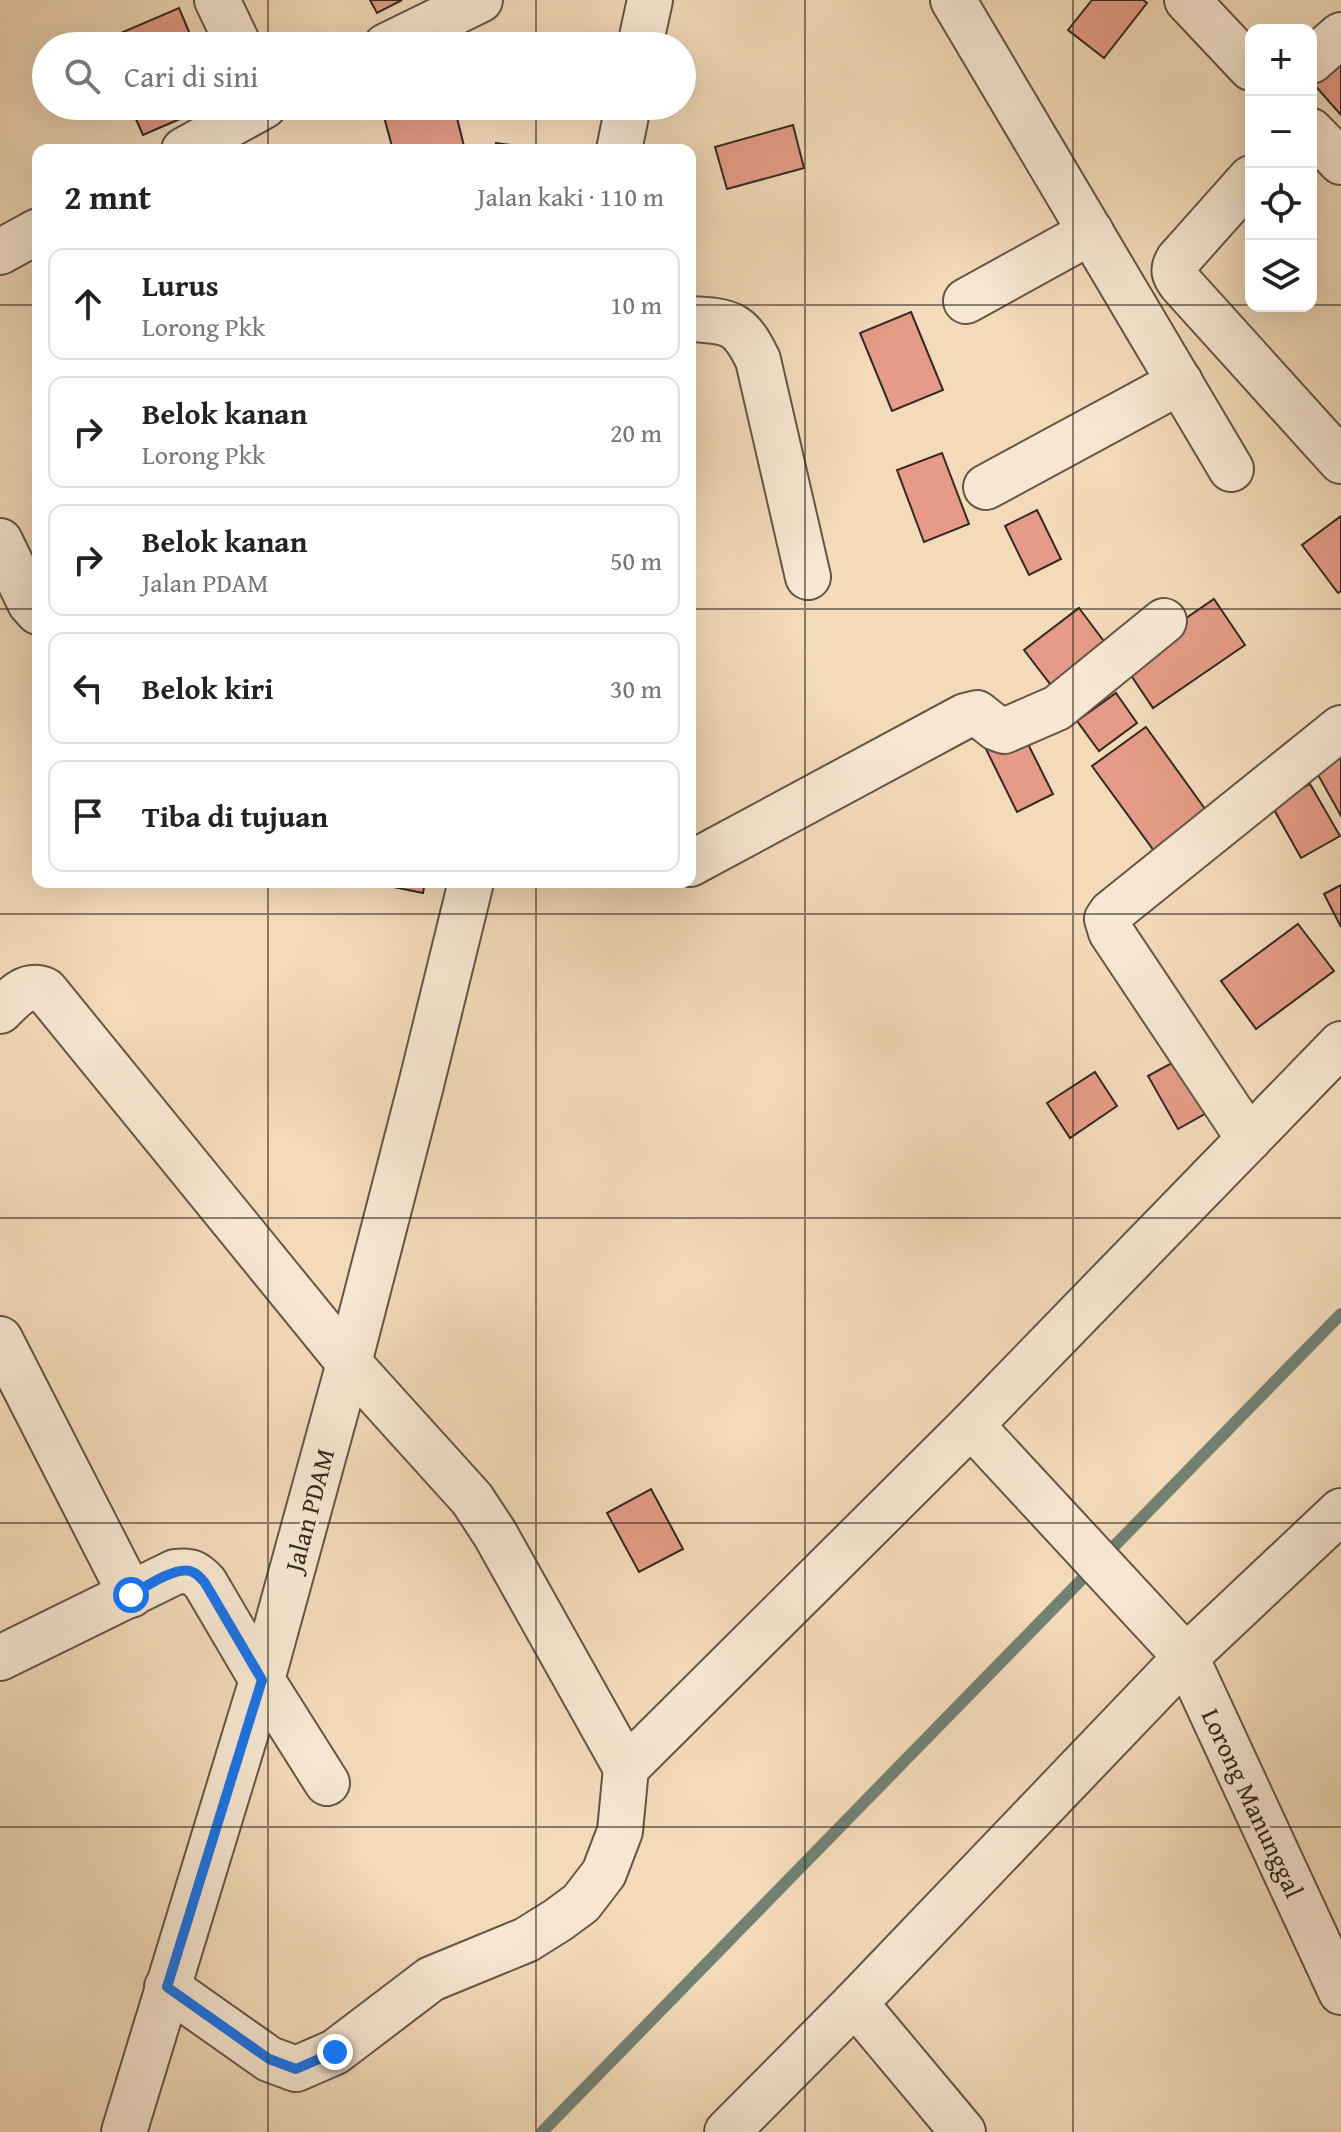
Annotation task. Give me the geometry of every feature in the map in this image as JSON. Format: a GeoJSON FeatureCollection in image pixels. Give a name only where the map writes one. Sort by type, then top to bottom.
{"type":"FeatureCollection","features":[{"type":"Feature","properties":{"kind":"street"},"geometry":{"type":"LineString","coordinates":[[217,0],[232,32]]}},
{"type":"Feature","properties":{"kind":"street"},"geometry":{"type":"LineString","coordinates":[[415,32],[480,0]]}},
{"type":"Feature","properties":{"kind":"street"},"geometry":{"type":"LineString","coordinates":[[643,32],[650,0]]}},
{"type":"Feature","properties":{"kind":"street"},"geometry":{"type":"LineString","coordinates":[[953,0],[1231,469]]}},
{"type":"Feature","properties":{"kind":"street"},"geometry":{"type":"LineString","coordinates":[[1187,0],[1245,62]]}},
{"type":"Feature","properties":{"kind":"street"},"geometry":{"type":"LineString","coordinates":[[1317,56],[1341,35]]}},
{"type":"Feature","properties":{"kind":"street"},"geometry":{"type":"LineString","coordinates":[[207,144],[227,139],[248,120]]}},
{"type":"Feature","properties":{"kind":"street"},"geometry":{"type":"LineString","coordinates":[[620,144],[625,120]]}},
{"type":"Feature","properties":{"kind":"street"},"geometry":{"type":"LineString","coordinates":[[1317,137],[1341,162]]}},
{"type":"Feature","properties":{"kind":"street"},"geometry":{"type":"LineString","coordinates":[[1245,185],[1178,260],[1173,269],[1176,278],[1341,461]]}},
{"type":"Feature","properties":{"kind":"street"},"geometry":{"type":"LineString","coordinates":[[966,301],[1091,232]]}},
{"type":"Feature","properties":{"kind":"street"},"geometry":{"type":"LineString","coordinates":[[0,252],[32,234]]}},
{"type":"Feature","properties":{"kind":"street"},"geometry":{"type":"LineString","coordinates":[[696,319],[731,324],[741,332],[758,360],[808,577]]}},
{"type":"Feature","properties":{"kind":"street"},"geometry":{"type":"LineString","coordinates":[[986,487],[1180,382]]}},
{"type":"Feature","properties":{"kind":"street"},"geometry":{"type":"LineString","coordinates":[[0,541],[32,605]]}},
{"type":"Feature","properties":{"kind":"street"},"geometry":{"type":"LineString","coordinates":[[696,861],[965,716],[977,713],[1004,731],[1057,708],[1164,621]]}},
{"type":"Feature","properties":{"kind":"street"},"geometry":{"type":"LineString","coordinates":[[1249,1139],[1111,932],[1107,919],[1341,728]]}},
{"type":"Feature","properties":{"kind":"street","name":"Jalan PDAM"},"geometry":{"type":"LineString","coordinates":[[124,2132],[262,1680],[349,1363],[470,888]]}},
{"type":"Feature","properties":{"kind":"street"},"geometry":{"type":"LineString","coordinates":[[0,1011],[30,987],[45,990],[349,1363],[472,1499],[495,1534],[626,1768],[620,1831],[604,1873],[581,1903],[526,1940],[431,1979],[335,2052],[296,2069],[269,2059],[167,1987]]}},
{"type":"Feature","properties":{"kind":"street"},"geometry":{"type":"LineString","coordinates":[[626,1768],[971,1425],[1341,1044]]}},
{"type":"Feature","properties":{"kind":"street"},"geometry":{"type":"LineString","coordinates":[[0,1339],[131,1595]]}},
{"type":"Feature","properties":{"kind":"street","name":"Lorong Manunggal"},"geometry":{"type":"LineString","coordinates":[[971,1425],[1186,1657],[1335,1962]]}},
{"type":"Feature","properties":{"kind":"street"},"geometry":{"type":"LineString","coordinates":[[727,2132],[855,2003],[1186,1657],[1341,1511]]}},
{"type":"Feature","properties":{"kind":"street"},"geometry":{"type":"LineString","coordinates":[[0,1658],[175,1572],[195,1573],[205,1583],[327,1783]]}},
{"type":"Feature","properties":{"kind":"street"},"geometry":{"type":"LineString","coordinates":[[855,2003],[963,2132]]}},
{"type":"Feature","properties":{"kind":"building"},"geometry":{"type":"Polygon","coordinates":[[[370,0],[402,0],[377,13],[370,0]]]}},
{"type":"Feature","properties":{"kind":"building"},"geometry":{"type":"Polygon","coordinates":[[[1092,0],[1143,0],[1147,3],[1104,58],[1068,30],[1092,0]]]}},
{"type":"Feature","properties":{"kind":"building"},"geometry":{"type":"Polygon","coordinates":[[[179,8],[189,32],[123,32],[179,8]]]}},
{"type":"Feature","properties":{"kind":"building"},"geometry":{"type":"Polygon","coordinates":[[[1341,51],[1341,115],[1317,88],[1317,75],[1341,51]]]}},
{"type":"Feature","properties":{"kind":"building"},"geometry":{"type":"Polygon","coordinates":[[[136,120],[178,120],[143,135],[136,120]]]}},
{"type":"Feature","properties":{"kind":"building"},"geometry":{"type":"Polygon","coordinates":[[[385,120],[458,120],[464,144],[391,144],[385,120]]]}},
{"type":"Feature","properties":{"kind":"building"},"geometry":{"type":"Polygon","coordinates":[[[793,125],[804,168],[727,189],[715,147],[793,125]]]}},
{"type":"Feature","properties":{"kind":"building"},"geometry":{"type":"Polygon","coordinates":[[[911,312],[943,390],[892,411],[860,333],[911,312]]]}},
{"type":"Feature","properties":{"kind":"building"},"geometry":{"type":"Polygon","coordinates":[[[942,453],[969,524],[924,542],[897,470],[942,453]]]}},
{"type":"Feature","properties":{"kind":"building"},"geometry":{"type":"Polygon","coordinates":[[[1037,510],[1061,559],[1029,575],[1005,526],[1037,510]]]}},
{"type":"Feature","properties":{"kind":"building"},"geometry":{"type":"Polygon","coordinates":[[[1341,516],[1341,591],[1338,593],[1302,545],[1341,516]]]}},
{"type":"Feature","properties":{"kind":"building"},"geometry":{"type":"Polygon","coordinates":[[[1214,599],[1245,645],[1153,708],[1122,662],[1214,599]]]}},
{"type":"Feature","properties":{"kind":"building"},"geometry":{"type":"Polygon","coordinates":[[[1079,608],[1112,652],[1057,693],[1024,650],[1079,608]]]}},
{"type":"Feature","properties":{"kind":"building"},"geometry":{"type":"Polygon","coordinates":[[[1116,693],[1137,723],[1099,751],[1077,721],[1116,693]]]}},
{"type":"Feature","properties":{"kind":"building"},"geometry":{"type":"Polygon","coordinates":[[[1146,727],[1213,820],[1160,859],[1092,766],[1146,727]]]}},
{"type":"Feature","properties":{"kind":"building"},"geometry":{"type":"Polygon","coordinates":[[[1020,728],[1053,794],[1017,812],[984,745],[1020,728]]]}},
{"type":"Feature","properties":{"kind":"building"},"geometry":{"type":"Polygon","coordinates":[[[1341,748],[1341,816],[1312,764],[1341,748]]]}},
{"type":"Feature","properties":{"kind":"building"},"geometry":{"type":"Polygon","coordinates":[[[1310,784],[1340,836],[1301,858],[1272,806],[1310,784]]]}},
{"type":"Feature","properties":{"kind":"building"},"geometry":{"type":"Polygon","coordinates":[[[1341,885],[1341,927],[1324,894],[1341,885]]]}},
{"type":"Feature","properties":{"kind":"building"},"geometry":{"type":"Polygon","coordinates":[[[398,888],[424,888],[423,893],[398,888]]]}},
{"type":"Feature","properties":{"kind":"building"},"geometry":{"type":"Polygon","coordinates":[[[1298,924],[1334,971],[1256,1029],[1221,981],[1298,924]]]}},
{"type":"Feature","properties":{"kind":"building"},"geometry":{"type":"Polygon","coordinates":[[[1181,1058],[1210,1111],[1178,1129],[1148,1076],[1181,1058]]]}},
{"type":"Feature","properties":{"kind":"building"},"geometry":{"type":"Polygon","coordinates":[[[1095,1072],[1117,1106],[1070,1138],[1047,1103],[1095,1072]]]}},
{"type":"Feature","properties":{"kind":"building"},"geometry":{"type":"Polygon","coordinates":[[[651,1489],[683,1549],[639,1572],[607,1513],[651,1489]]]}},
{"type":"Feature","properties":{"kind":"waterway"},"geometry":{"type":"LineString","coordinates":[[542,2132],[1341,1314]]}},
{"type":"Feature","properties":{"kind":"route"},"geometry":{"type":"LineString","coordinates":[[131,1595],[175,1572],[195,1573],[205,1583],[262,1680],[167,1987],[269,2059],[296,2069],[335,2052]]}}]}
